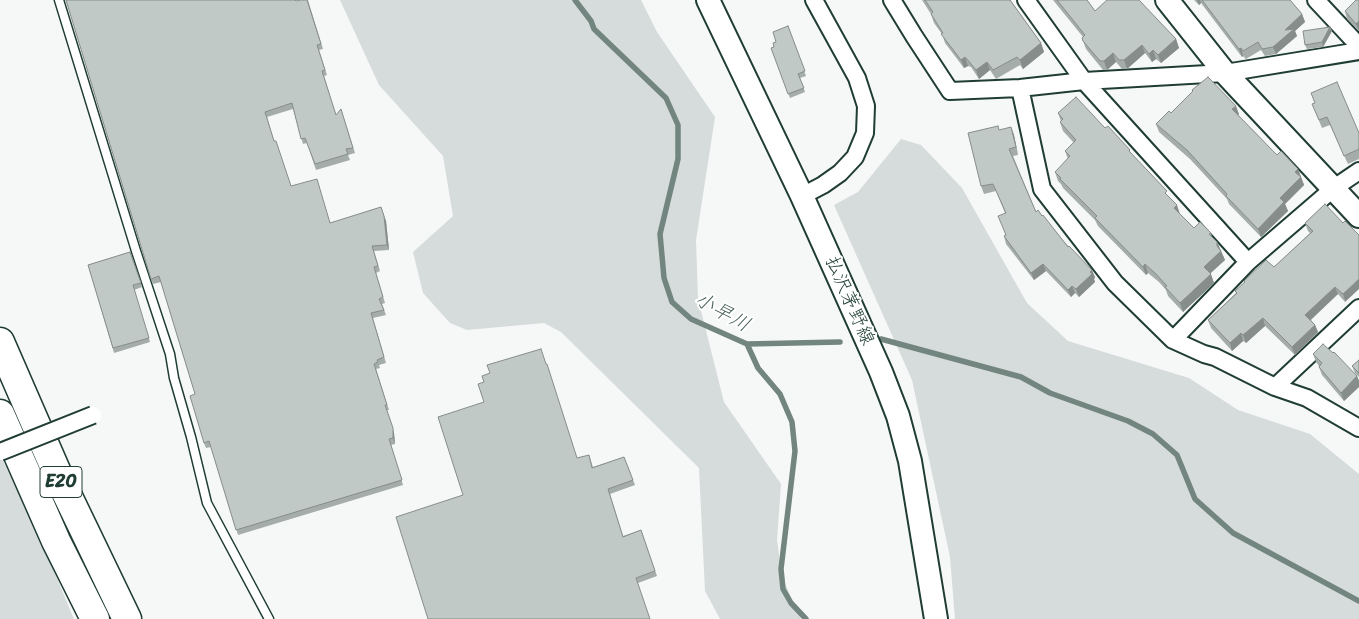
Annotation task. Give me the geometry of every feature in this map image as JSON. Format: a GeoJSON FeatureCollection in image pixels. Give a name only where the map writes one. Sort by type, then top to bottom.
{"type":"FeatureCollection","features":[{"type":"Feature","properties":{"kind":"highway","name":"E20"},"geometry":{"type":"LineString","coordinates":[[0,342],[61,482],[127,619]]}},
{"type":"Feature","properties":{"kind":"highway","name":"E20"},"geometry":{"type":"LineString","coordinates":[[0,414],[52,532],[95,619]]}},
{"type":"Feature","properties":{"kind":"main road","name":"払沢茅野線"},"geometry":{"type":"LineString","coordinates":[[708,0],[802,196],[881,372],[898,416],[910,462],[936,619]]}},
{"type":"Feature","properties":{"kind":"main road"},"geometry":{"type":"LineString","coordinates":[[1167,0],[1225,73],[1359,216]]}},
{"type":"Feature","properties":{"kind":"street"},"geometry":{"type":"LineString","coordinates":[[802,196],[840,173],[855,156],[865,133],[866,106],[857,78],[814,0]]}},
{"type":"Feature","properties":{"kind":"street"},"geometry":{"type":"LineString","coordinates":[[892,0],[950,91],[1020,88],[1084,81],[1225,73],[1359,51]]}},
{"type":"Feature","properties":{"kind":"street"},"geometry":{"type":"LineString","coordinates":[[1026,0],[1084,81],[1248,262]]}},
{"type":"Feature","properties":{"kind":"street"},"geometry":{"type":"LineString","coordinates":[[1316,0],[1359,46]]}},
{"type":"Feature","properties":{"kind":"street"},"geometry":{"type":"LineString","coordinates":[[1020,88],[1042,189],[1115,283],[1173,340],[1215,357],[1275,387],[1307,398],[1359,428]]}},
{"type":"Feature","properties":{"kind":"street"},"geometry":{"type":"LineString","coordinates":[[1173,340],[1248,262],[1334,188],[1359,171]]}},
{"type":"Feature","properties":{"kind":"street"},"geometry":{"type":"LineString","coordinates":[[1275,387],[1359,308]]}},
{"type":"Feature","properties":{"kind":"street"},"geometry":{"type":"LineString","coordinates":[[0,452],[96,412]]}},
{"type":"Feature","properties":{"kind":"lane"},"geometry":{"type":"LineString","coordinates":[[59,0],[136,251],[170,354],[174,378],[207,503],[269,619]]}},
{"type":"Feature","properties":{"kind":"shaded area"},"geometry":{"type":"Polygon","coordinates":[[[340,0],[641,0],[657,32],[715,117],[696,240],[698,299],[724,402],[781,484],[777,540],[782,577],[801,619],[720,619],[705,591],[699,468],[561,332],[544,323],[467,330],[450,323],[423,293],[413,252],[453,216],[443,156],[379,85],[340,0]]]}},
{"type":"Feature","properties":{"kind":"shaded area"},"geometry":{"type":"Polygon","coordinates":[[[901,139],[921,145],[962,188],[1027,303],[1068,341],[1189,378],[1238,410],[1310,434],[1359,474],[1359,619],[955,619],[950,557],[912,380],[834,205],[858,192],[901,139]]]}},
{"type":"Feature","properties":{"kind":"shaded area"},"geometry":{"type":"Polygon","coordinates":[[[0,455],[35,526],[74,619],[0,619],[0,455]]]}},
{"type":"Feature","properties":{"kind":"building"},"geometry":{"type":"Polygon","coordinates":[[[66,0],[307,0],[321,44],[317,45],[325,70],[322,71],[336,115],[341,109],[353,148],[346,149],[348,154],[315,164],[305,138],[301,139],[292,103],[265,112],[291,186],[317,179],[330,223],[381,207],[384,216],[387,245],[372,246],[378,266],[374,267],[383,297],[379,299],[384,310],[371,313],[384,357],[377,360],[378,362],[374,364],[393,428],[393,438],[389,439],[402,480],[236,530],[209,441],[204,443],[190,396],[195,394],[159,276],[151,279],[66,0]]]}},
{"type":"Feature","properties":{"kind":"building"},"geometry":{"type":"Polygon","coordinates":[[[925,0],[1010,0],[1041,43],[1020,60],[1017,57],[993,70],[987,62],[976,70],[965,57],[961,60],[941,34],[943,33],[925,0]]]}},
{"type":"Feature","properties":{"kind":"building"},"geometry":{"type":"Polygon","coordinates":[[[1057,0],[1087,0],[1095,11],[1107,0],[1139,0],[1176,39],[1158,55],[1153,50],[1149,54],[1142,45],[1124,60],[1119,60],[1113,53],[1104,61],[1100,61],[1083,41],[1082,38],[1085,35],[1057,0]]]}},
{"type":"Feature","properties":{"kind":"building"},"geometry":{"type":"Polygon","coordinates":[[[1202,0],[1290,0],[1302,14],[1285,30],[1294,29],[1273,47],[1262,49],[1258,42],[1243,51],[1241,48],[1239,49],[1202,0]]]}},
{"type":"Feature","properties":{"kind":"building"},"geometry":{"type":"Polygon","coordinates":[[[1356,0],[1359,0],[1359,21],[1356,24],[1345,11],[1356,0]]]}},
{"type":"Feature","properties":{"kind":"building"},"geometry":{"type":"Polygon","coordinates":[[[788,26],[805,71],[798,74],[804,88],[788,94],[771,48],[774,47],[773,43],[776,42],[773,32],[788,26]]]}},
{"type":"Feature","properties":{"kind":"building"},"geometry":{"type":"Polygon","coordinates":[[[1330,27],[1322,42],[1305,45],[1303,31],[1330,27]]]}},
{"type":"Feature","properties":{"kind":"building"},"geometry":{"type":"Polygon","coordinates":[[[1208,77],[1236,106],[1232,109],[1277,155],[1281,151],[1298,169],[1295,172],[1301,177],[1280,198],[1284,202],[1258,229],[1226,196],[1227,194],[1187,150],[1156,124],[1169,111],[1171,113],[1192,90],[1208,77]]]}},
{"type":"Feature","properties":{"kind":"building"},"geometry":{"type":"Polygon","coordinates":[[[1337,82],[1359,133],[1359,149],[1344,156],[1327,117],[1319,120],[1312,104],[1315,103],[1311,93],[1337,82]]]}},
{"type":"Feature","properties":{"kind":"building"},"geometry":{"type":"Polygon","coordinates":[[[1076,97],[1105,128],[1108,126],[1167,191],[1165,193],[1177,205],[1174,208],[1194,228],[1200,222],[1217,242],[1217,246],[1221,251],[1204,267],[1211,274],[1180,303],[1156,274],[1145,264],[1143,267],[1095,218],[1097,216],[1055,172],[1070,156],[1065,151],[1076,140],[1060,122],[1063,119],[1058,113],[1076,97]]]}},
{"type":"Feature","properties":{"kind":"building"},"geometry":{"type":"Polygon","coordinates":[[[998,126],[999,130],[1011,127],[1016,147],[1009,149],[1036,212],[1038,210],[1043,215],[1068,247],[1092,270],[1090,272],[1092,274],[1076,289],[1072,286],[1068,290],[1043,264],[1031,273],[1004,236],[1006,235],[998,216],[1006,213],[993,184],[981,186],[968,133],[998,126]]]}},
{"type":"Feature","properties":{"kind":"building"},"geometry":{"type":"Polygon","coordinates":[[[1325,204],[1343,223],[1345,221],[1359,235],[1359,279],[1343,294],[1335,287],[1305,315],[1315,325],[1292,347],[1263,318],[1230,343],[1208,320],[1237,293],[1235,291],[1266,260],[1274,267],[1313,231],[1305,223],[1325,204]]]}},
{"type":"Feature","properties":{"kind":"building"},"geometry":{"type":"Polygon","coordinates":[[[130,252],[141,283],[133,285],[149,338],[113,348],[88,265],[130,252]]]}},
{"type":"Feature","properties":{"kind":"building"},"geometry":{"type":"Polygon","coordinates":[[[1323,344],[1334,352],[1357,376],[1341,393],[1319,367],[1322,363],[1313,354],[1323,344]]]}},
{"type":"Feature","properties":{"kind":"building"},"geometry":{"type":"Polygon","coordinates":[[[541,349],[577,458],[589,455],[592,468],[624,457],[633,480],[608,489],[623,537],[641,530],[655,571],[636,578],[650,619],[428,619],[396,517],[463,495],[438,417],[484,402],[478,384],[484,382],[482,376],[490,373],[487,365],[541,349]]]}},
{"type":"Feature","properties":{"kind":"building"},"geometry":{"type":"Polygon","coordinates":[[[1359,360],[1359,373],[1352,366],[1359,360]]]}},
{"type":"Feature","properties":{"kind":"waterway","name":"小早川"},"geometry":{"type":"LineString","coordinates":[[575,0],[591,21],[594,29],[666,98],[678,125],[678,159],[660,234],[664,278],[672,302],[691,319],[747,344],[758,368],[780,394],[792,422],[795,451],[781,569],[783,589],[791,603],[806,619]]}},
{"type":"Feature","properties":{"kind":"waterway"},"geometry":{"type":"LineString","coordinates":[[881,339],[1021,377],[1050,393],[1128,421],[1153,434],[1177,455],[1195,499],[1233,533],[1359,601]]}},
{"type":"Feature","properties":{"kind":"waterway"},"geometry":{"type":"LineString","coordinates":[[747,344],[840,342]]}}]}
